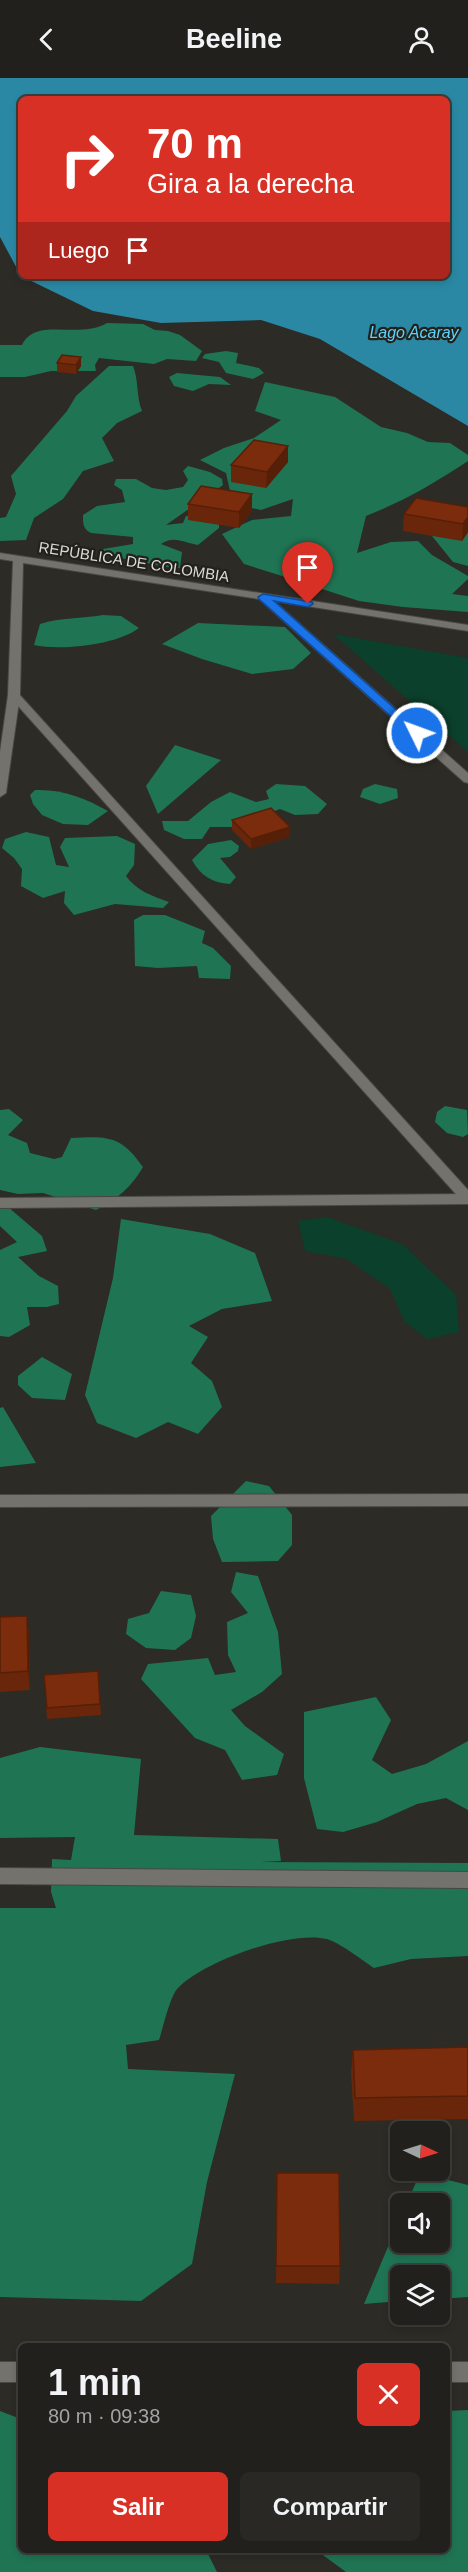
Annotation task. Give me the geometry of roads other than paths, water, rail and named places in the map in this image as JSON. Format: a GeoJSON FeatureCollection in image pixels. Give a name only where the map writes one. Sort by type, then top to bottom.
{"type":"FeatureCollection","features":[{"type":"Feature","properties":{"kind":"street","name":"REPÚBLICA DE COLOMBIA"},"geometry":{"type":"LineString","coordinates":[[0,556],[468,628]]}},
{"type":"Feature","properties":{"kind":"street"},"geometry":{"type":"LineString","coordinates":[[0,793],[14,694],[18,559]]}},
{"type":"Feature","properties":{"kind":"street"},"geometry":{"type":"LineString","coordinates":[[263,597],[468,779]]}},
{"type":"Feature","properties":{"kind":"street"},"geometry":{"type":"LineString","coordinates":[[14,694],[468,1199]]}},
{"type":"Feature","properties":{"kind":"street"},"geometry":{"type":"LineString","coordinates":[[0,1203],[468,1199]]}},
{"type":"Feature","properties":{"kind":"street"},"geometry":{"type":"LineString","coordinates":[[0,1501],[468,1500]]}},
{"type":"Feature","properties":{"kind":"street"},"geometry":{"type":"LineString","coordinates":[[0,1876],[468,1880]]}},
{"type":"Feature","properties":{"kind":"street"},"geometry":{"type":"LineString","coordinates":[[0,2372],[18,2372]]}},
{"type":"Feature","properties":{"kind":"street"},"geometry":{"type":"LineString","coordinates":[[450,2372],[468,2372]]}},
{"type":"Feature","properties":{"kind":"water","name":"Lago Acaray"},"geometry":{"type":"Polygon","coordinates":[[[0,78],[468,78],[468,426],[320,339],[261,320],[161,323],[93,311],[27,279],[450,279],[450,96],[18,96],[18,270],[0,237],[0,78]]]}}]}
